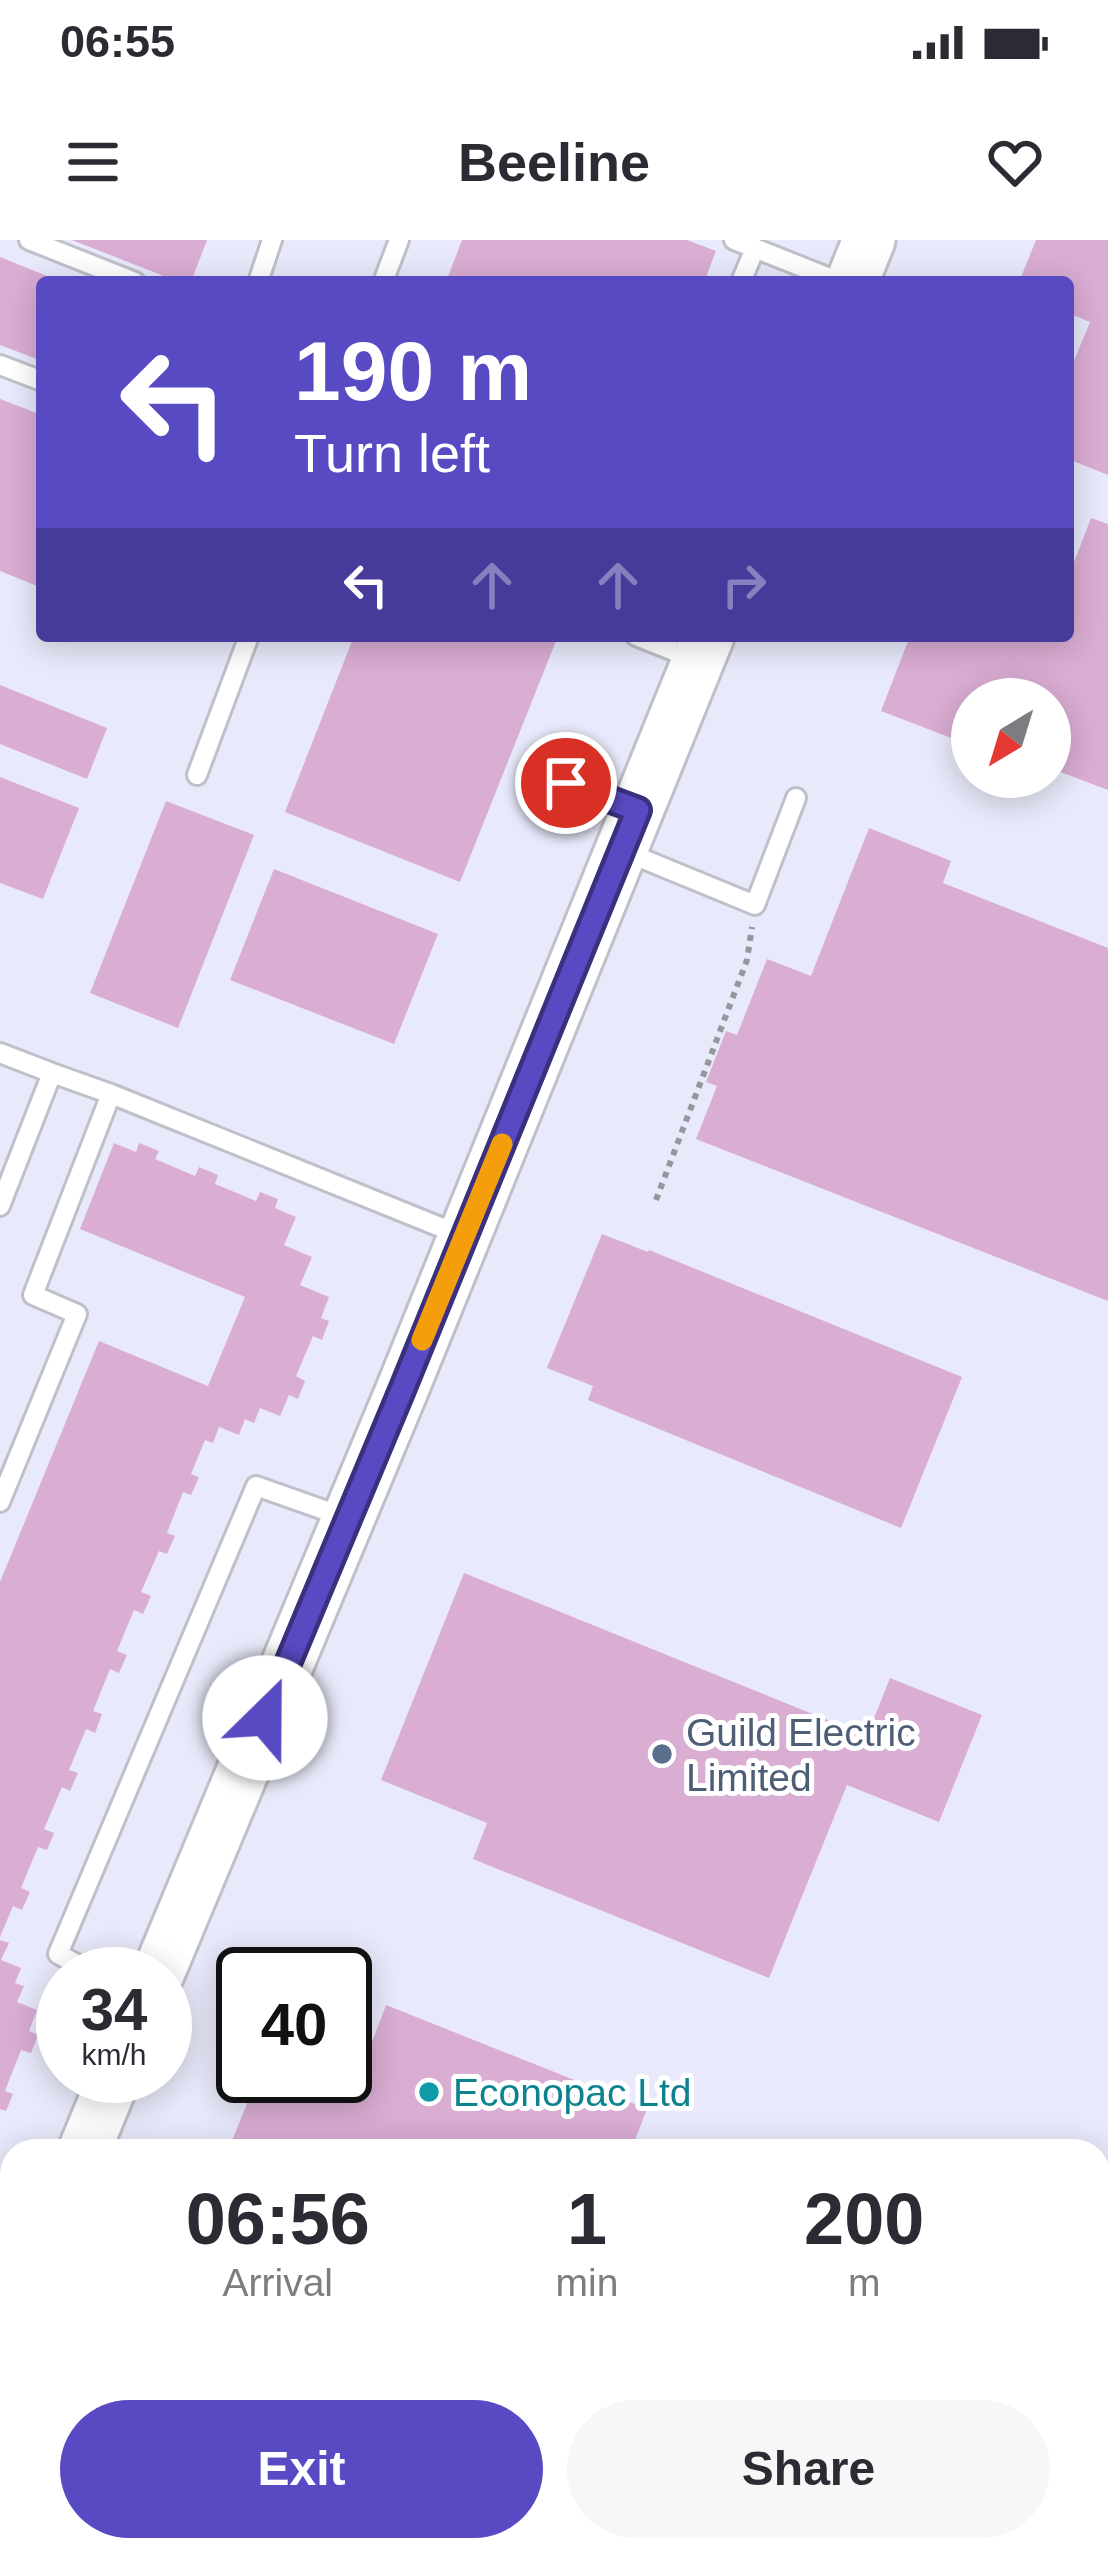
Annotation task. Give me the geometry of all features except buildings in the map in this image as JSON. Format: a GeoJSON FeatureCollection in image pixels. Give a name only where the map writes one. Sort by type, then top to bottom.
{"type":"FeatureCollection","features":[{"type":"Feature","properties":{"kind":"street"},"geometry":{"type":"LineString","coordinates":[[854,276],[869,240]]}},
{"type":"Feature","properties":{"kind":"street"},"geometry":{"type":"LineString","coordinates":[[169,1947],[464,1237],[703,643]]}},
{"type":"Feature","properties":{"kind":"street"},"geometry":{"type":"LineString","coordinates":[[89,2139],[104,2103]]}},
{"type":"Feature","properties":{"kind":"lane"},"geometry":{"type":"LineString","coordinates":[[29,240],[120,276]]}},
{"type":"Feature","properties":{"kind":"lane"},"geometry":{"type":"LineString","coordinates":[[260,276],[272,240]]}},
{"type":"Feature","properties":{"kind":"lane"},"geometry":{"type":"LineString","coordinates":[[385,276],[399,240]]}},
{"type":"Feature","properties":{"kind":"lane"},"geometry":{"type":"LineString","coordinates":[[734,240],[825,276]]}},
{"type":"Feature","properties":{"kind":"lane"},"geometry":{"type":"LineString","coordinates":[[743,276],[755,248]]}},
{"type":"Feature","properties":{"kind":"lane"},"geometry":{"type":"LineString","coordinates":[[0,365],[36,379]]}},
{"type":"Feature","properties":{"kind":"lane"},"geometry":{"type":"LineString","coordinates":[[196,776],[247,642]]}},
{"type":"Feature","properties":{"kind":"lane"},"geometry":{"type":"LineString","coordinates":[[530,769],[754,905],[796,798]]}},
{"type":"Feature","properties":{"kind":"lane"},"geometry":{"type":"LineString","coordinates":[[0,1053],[464,1237]]}},
{"type":"Feature","properties":{"kind":"lane"},"geometry":{"type":"LineString","coordinates":[[0,1206],[52,1073]]}},
{"type":"Feature","properties":{"kind":"lane"},"geometry":{"type":"LineString","coordinates":[[0,1502],[77,1313],[33,1294],[111,1094]]}},
{"type":"Feature","properties":{"kind":"lane"},"geometry":{"type":"LineString","coordinates":[[61,1947],[256,1486],[348,1519]]}},
{"type":"Feature","properties":{"kind":"path"},"geometry":{"type":"LineString","coordinates":[[656,1200],[747,960],[754,905]]}},
{"type":"Feature","properties":{"kind":"shaded area"},"geometry":{"type":"Polygon","coordinates":[[[0,240],[1108,240],[1108,2139],[0,2139],[0,240]]]}},
{"type":"Feature","properties":{"kind":"slow traffic"},"geometry":{"type":"LineString","coordinates":[[422,1340],[502,1144]]}},
{"type":"Feature","properties":{"kind":"place","name":"Guild Electric Limited"},"geometry":{"type":"Point","coordinates":[662,1754]}},
{"type":"Feature","properties":{"kind":"place","name":"Econopac Ltd"},"geometry":{"type":"Point","coordinates":[429,2092]}},
{"type":"Feature","properties":{"kind":"route"},"geometry":{"type":"LineString","coordinates":[[265,1718],[638,810],[566,783]]}}]}
